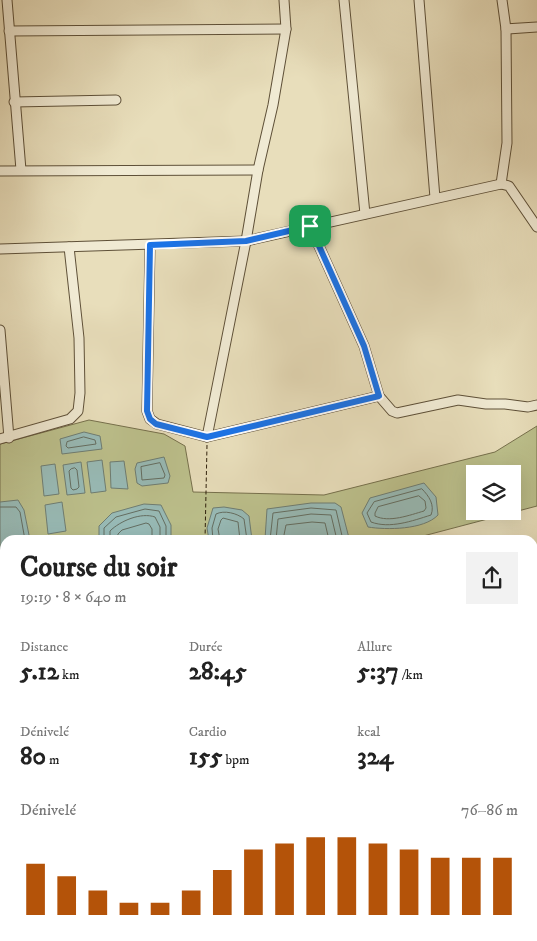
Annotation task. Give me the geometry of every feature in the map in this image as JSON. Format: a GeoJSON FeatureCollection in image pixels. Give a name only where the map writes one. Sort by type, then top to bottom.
{"type":"FeatureCollection","features":[{"type":"Feature","properties":{"kind":"street"},"geometry":{"type":"LineString","coordinates":[[7,0],[21,170]]}},
{"type":"Feature","properties":{"kind":"street"},"geometry":{"type":"LineString","coordinates":[[207,437],[246,241],[258,170],[273,105],[286,29],[284,0]]}},
{"type":"Feature","properties":{"kind":"street"},"geometry":{"type":"LineString","coordinates":[[344,0],[365,214]]}},
{"type":"Feature","properties":{"kind":"street"},"geometry":{"type":"LineString","coordinates":[[419,0],[435,198]]}},
{"type":"Feature","properties":{"kind":"street"},"geometry":{"type":"LineString","coordinates":[[501,184],[507,143],[506,29],[502,0]]}},
{"type":"Feature","properties":{"kind":"street"},"geometry":{"type":"LineString","coordinates":[[506,29],[537,27]]}},
{"type":"Feature","properties":{"kind":"street"},"geometry":{"type":"LineString","coordinates":[[8,30],[286,29]]}},
{"type":"Feature","properties":{"kind":"street"},"geometry":{"type":"LineString","coordinates":[[14,102],[116,100]]}},
{"type":"Feature","properties":{"kind":"street"},"geometry":{"type":"LineString","coordinates":[[0,171],[258,170]]}},
{"type":"Feature","properties":{"kind":"street"},"geometry":{"type":"LineString","coordinates":[[0,249],[246,241],[501,184],[509,186],[537,227]]}},
{"type":"Feature","properties":{"kind":"street"},"geometry":{"type":"LineString","coordinates":[[310,226],[364,346],[379,396],[392,411],[397,413],[458,400],[528,407],[537,405]]}},
{"type":"Feature","properties":{"kind":"street"},"geometry":{"type":"LineString","coordinates":[[150,245],[147,411],[150,419],[156,424],[207,437],[379,396]]}},
{"type":"Feature","properties":{"kind":"street"},"geometry":{"type":"LineString","coordinates":[[0,330],[5,438],[70,419],[78,411],[80,393],[79,338],[69,247]]}},
{"type":"Feature","properties":{"kind":"path"},"geometry":{"type":"LineString","coordinates":[[204,535],[207,437]]}},
{"type":"Feature","properties":{"kind":"green space"},"geometry":{"type":"Polygon","coordinates":[[[89,420],[164,434],[185,446],[193,492],[324,495],[495,452],[537,426],[537,506],[521,510],[521,465],[466,465],[466,520],[484,520],[427,535],[0,535],[0,444],[89,420]]]}},
{"type":"Feature","properties":{"kind":"water"},"geometry":{"type":"Polygon","coordinates":[[[84,432],[100,436],[102,449],[62,454],[60,439],[84,432]]]}},
{"type":"Feature","properties":{"kind":"water"},"geometry":{"type":"Polygon","coordinates":[[[164,457],[170,476],[168,483],[142,486],[137,483],[135,469],[137,463],[164,457]]]}},
{"type":"Feature","properties":{"kind":"water"},"geometry":{"type":"Polygon","coordinates":[[[102,460],[106,491],[91,493],[87,462],[102,460]]]}},
{"type":"Feature","properties":{"kind":"water"},"geometry":{"type":"Polygon","coordinates":[[[124,461],[128,489],[111,488],[110,462],[124,461]]]}},
{"type":"Feature","properties":{"kind":"water"},"geometry":{"type":"Polygon","coordinates":[[[81,462],[85,493],[67,495],[63,465],[81,462]]]}},
{"type":"Feature","properties":{"kind":"water"},"geometry":{"type":"Polygon","coordinates":[[[55,464],[59,494],[44,496],[41,466],[55,464]]]}},
{"type":"Feature","properties":{"kind":"water"},"geometry":{"type":"Polygon","coordinates":[[[424,483],[436,497],[438,515],[432,520],[424,524],[404,528],[368,527],[362,513],[370,498],[424,483]]]}},
{"type":"Feature","properties":{"kind":"water"},"geometry":{"type":"Polygon","coordinates":[[[18,500],[24,510],[29,535],[0,535],[0,502],[18,500]]]}},
{"type":"Feature","properties":{"kind":"water"},"geometry":{"type":"Polygon","coordinates":[[[62,502],[66,531],[48,534],[45,505],[62,502]]]}},
{"type":"Feature","properties":{"kind":"water"},"geometry":{"type":"Polygon","coordinates":[[[311,503],[335,503],[341,507],[348,535],[265,535],[267,509],[311,503]]]}},
{"type":"Feature","properties":{"kind":"water"},"geometry":{"type":"Polygon","coordinates":[[[144,504],[161,505],[171,525],[171,535],[99,535],[99,526],[112,513],[144,504]]]}},
{"type":"Feature","properties":{"kind":"water"},"geometry":{"type":"Polygon","coordinates":[[[224,507],[242,510],[249,516],[251,535],[208,535],[207,528],[213,508],[224,507]]]}},
{"type":"Feature","properties":{"kind":"route"},"geometry":{"type":"LineString","coordinates":[[310,226],[364,346],[379,396],[207,437],[156,424],[150,419],[147,411],[150,245],[246,241],[310,226]]}}]}
